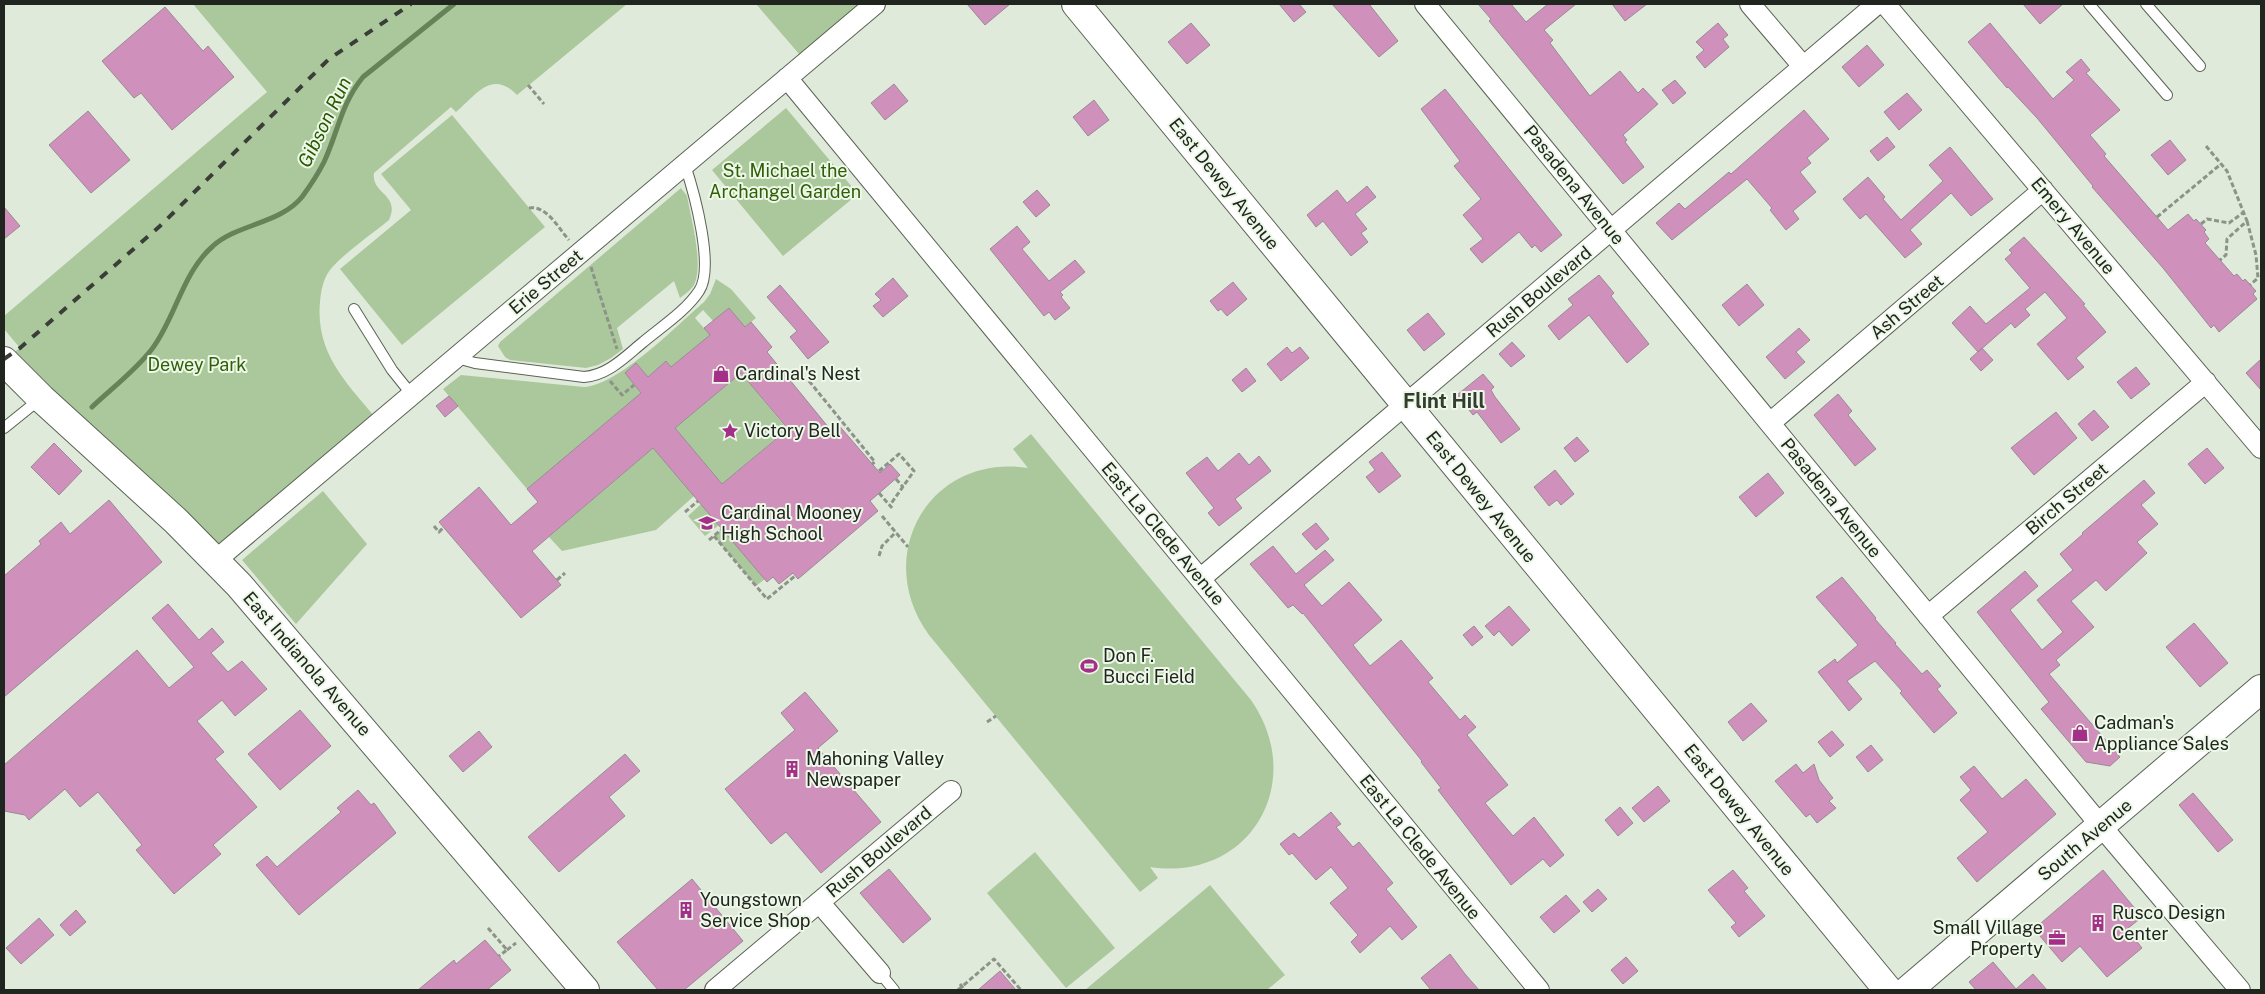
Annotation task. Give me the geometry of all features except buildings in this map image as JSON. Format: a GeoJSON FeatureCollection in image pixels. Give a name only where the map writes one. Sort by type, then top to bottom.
{"type":"FeatureCollection","features":[{"type":"Feature","properties":{"kind":"street","name":"Erie Street"},"geometry":{"type":"LineString","coordinates":[[216,560],[875,4]]}},
{"type":"Feature","properties":{"kind":"street","name":"East Dewey Avenue"},"geometry":{"type":"LineString","coordinates":[[1076,4],[1888,990]]}},
{"type":"Feature","properties":{"kind":"street","name":"Pasadena Avenue"},"geometry":{"type":"LineString","coordinates":[[1425,4],[2101,826],[2240,990]]}},
{"type":"Feature","properties":{"kind":"street"},"geometry":{"type":"LineString","coordinates":[[1750,4],[1802,65]]}},
{"type":"Feature","properties":{"kind":"street","name":"Rush Boulevard"},"geometry":{"type":"LineString","coordinates":[[1200,579],[1802,65],[1877,4]]}},
{"type":"Feature","properties":{"kind":"street","name":"Emery Avenue"},"geometry":{"type":"LineString","coordinates":[[1884,4],[2261,448]]}},
{"type":"Feature","properties":{"kind":"street","name":"East La Clede Avenue"},"geometry":{"type":"LineString","coordinates":[[787,78],[1539,990]]}},
{"type":"Feature","properties":{"kind":"street","name":"Ash Street"},"geometry":{"type":"LineString","coordinates":[[1770,423],[2043,190]]}},
{"type":"Feature","properties":{"kind":"street","name":"East Indianola Avenue"},"geometry":{"type":"LineString","coordinates":[[4,361],[41,398],[176,520],[216,560],[307,663],[585,990]]}},
{"type":"Feature","properties":{"kind":"street","name":"Birch Street"},"geometry":{"type":"LineString","coordinates":[[1928,616],[2206,382]]}},
{"type":"Feature","properties":{"kind":"street","name":"South Avenue"},"geometry":{"type":"LineString","coordinates":[[1908,990],[2261,689]]}},
{"type":"Feature","properties":{"kind":"street","name":"Rush Boulevard"},"geometry":{"type":"LineString","coordinates":[[715,990],[950,791]]}},
{"type":"Feature","properties":{"kind":"street"},"geometry":{"type":"LineString","coordinates":[[819,902],[880,973]]}},
{"type":"Feature","properties":{"kind":"lane"},"geometry":{"type":"LineString","coordinates":[[2089,4],[2167,95]]}},
{"type":"Feature","properties":{"kind":"lane"},"geometry":{"type":"LineString","coordinates":[[2146,4],[2200,66]]}},
{"type":"Feature","properties":{"kind":"lane"},"geometry":{"type":"LineString","coordinates":[[457,358],[584,377],[599,374],[621,361],[691,301],[703,286],[706,275],[706,263],[695,196],[686,165]]}},
{"type":"Feature","properties":{"kind":"lane"},"geometry":{"type":"LineString","coordinates":[[354,309],[392,370],[412,395]]}},
{"type":"Feature","properties":{"kind":"lane"},"geometry":{"type":"LineString","coordinates":[[4,428],[41,398]]}},
{"type":"Feature","properties":{"kind":"lane"},"geometry":{"type":"LineString","coordinates":[[880,973],[894,990]]}},
{"type":"Feature","properties":{"kind":"path"},"geometry":{"type":"LineString","coordinates":[[528,85],[544,104]]}},
{"type":"Feature","properties":{"kind":"path"},"geometry":{"type":"LineString","coordinates":[[2206,146],[2227,171],[2247,221],[2256,255],[2258,278],[2250,285]]}},
{"type":"Feature","properties":{"kind":"path"},"geometry":{"type":"LineString","coordinates":[[2158,217],[2221,164]]}},
{"type":"Feature","properties":{"kind":"path"},"geometry":{"type":"LineString","coordinates":[[2201,224],[2207,219],[2229,223],[2244,212]]}},
{"type":"Feature","properties":{"kind":"path"},"geometry":{"type":"LineString","coordinates":[[2220,260],[2226,254],[2227,239],[2247,221]]}},
{"type":"Feature","properties":{"kind":"path"},"geometry":{"type":"LineString","coordinates":[[604,309],[621,361]]}},
{"type":"Feature","properties":{"kind":"path"},"geometry":{"type":"LineString","coordinates":[[609,380],[622,395],[634,385]]}},
{"type":"Feature","properties":{"kind":"path"},"geometry":{"type":"LineString","coordinates":[[809,381],[875,462],[872,464]]}},
{"type":"Feature","properties":{"kind":"path"},"geometry":{"type":"LineString","coordinates":[[878,471],[899,454],[914,471],[891,506],[880,493]]}},
{"type":"Feature","properties":{"kind":"path"},"geometry":{"type":"LineString","coordinates":[[896,479],[903,487]]}},
{"type":"Feature","properties":{"kind":"path"},"geometry":{"type":"LineString","coordinates":[[685,512],[698,501]]}},
{"type":"Feature","properties":{"kind":"path"},"geometry":{"type":"LineString","coordinates":[[882,516],[908,547]]}},
{"type":"Feature","properties":{"kind":"path"},"geometry":{"type":"LineString","coordinates":[[434,526],[438,532],[444,527]]}},
{"type":"Feature","properties":{"kind":"path"},"geometry":{"type":"LineString","coordinates":[[709,540],[722,529]]}},
{"type":"Feature","properties":{"kind":"path"},"geometry":{"type":"LineString","coordinates":[[879,556],[882,546],[896,532]]}},
{"type":"Feature","properties":{"kind":"path"},"geometry":{"type":"LineString","coordinates":[[714,536],[767,599],[795,576]]}},
{"type":"Feature","properties":{"kind":"path"},"geometry":{"type":"LineString","coordinates":[[557,580],[565,573]]}},
{"type":"Feature","properties":{"kind":"path"},"geometry":{"type":"LineString","coordinates":[[988,722],[996,716]]}},
{"type":"Feature","properties":{"kind":"path"},"geometry":{"type":"LineString","coordinates":[[488,928],[507,950]]}},
{"type":"Feature","properties":{"kind":"path"},"geometry":{"type":"LineString","coordinates":[[499,956],[521,938]]}},
{"type":"Feature","properties":{"kind":"path"},"geometry":{"type":"LineString","coordinates":[[958,990],[994,959],[1021,990]]}},
{"type":"Feature","properties":{"kind":"green space","name":"Dewey Park"},"geometry":{"type":"Polygon","coordinates":[[[193,4],[627,4],[517,95],[500,84],[492,84],[485,87],[456,112],[451,107],[374,173],[374,180],[377,186],[389,199],[391,205],[392,211],[389,220],[350,250],[330,270],[322,289],[320,321],[323,338],[336,368],[379,422],[216,560],[4,359],[20,348],[4,329],[4,316],[267,92],[193,4]]]}},
{"type":"Feature","properties":{"kind":"green space"},"geometry":{"type":"Polygon","coordinates":[[[756,4],[875,4],[806,62],[756,4]]]}},
{"type":"Feature","properties":{"kind":"green space","name":"St. Michael the Archangel Garden"},"geometry":{"type":"Polygon","coordinates":[[[786,108],[858,194],[783,256],[712,170],[786,108]]]}},
{"type":"Feature","properties":{"kind":"green space"},"geometry":{"type":"Polygon","coordinates":[[[452,115],[545,227],[402,345],[340,269],[411,210],[381,174],[452,115]]]}},
{"type":"Feature","properties":{"kind":"green space"},"geometry":{"type":"Polygon","coordinates":[[[681,188],[687,196],[694,229],[698,265],[697,276],[690,290],[680,298],[674,281],[617,328],[623,349],[598,365],[586,368],[510,360],[505,357],[498,346],[500,342],[681,188]]]}},
{"type":"Feature","properties":{"kind":"green space"},"geometry":{"type":"Polygon","coordinates":[[[716,279],[731,289],[756,318],[745,327],[713,321],[703,310],[695,318],[710,335],[671,367],[666,361],[648,377],[636,363],[625,373],[643,396],[634,399],[527,489],[443,389],[461,375],[584,387],[598,384],[630,366],[663,339],[704,302],[710,294],[716,279]]]}},
{"type":"Feature","properties":{"kind":"green space"},"geometry":{"type":"Polygon","coordinates":[[[741,373],[787,429],[722,484],[675,428],[741,373]]]}},
{"type":"Feature","properties":{"kind":"green space"},"geometry":{"type":"Polygon","coordinates":[[[1031,434],[1251,700],[1267,731],[1273,763],[1270,793],[1259,820],[1241,842],[1216,859],[1185,867],[1150,867],[1158,878],[1140,892],[929,635],[913,604],[906,573],[909,543],[920,516],[938,493],[963,477],[993,468],[1028,468],[1013,449],[1031,434]]]}},
{"type":"Feature","properties":{"kind":"green space"},"geometry":{"type":"Polygon","coordinates":[[[653,448],[694,496],[656,530],[562,551],[549,537],[653,448]]]}},
{"type":"Feature","properties":{"kind":"green space"},"geometry":{"type":"Polygon","coordinates":[[[323,491],[367,544],[296,624],[242,560],[323,491]]]}},
{"type":"Feature","properties":{"kind":"green space"},"geometry":{"type":"Polygon","coordinates":[[[701,504],[719,525],[705,536],[688,516],[701,504]]]}},
{"type":"Feature","properties":{"kind":"green space"},"geometry":{"type":"Polygon","coordinates":[[[722,529],[765,579],[756,586],[714,536],[722,529]]]}},
{"type":"Feature","properties":{"kind":"green space"},"geometry":{"type":"Polygon","coordinates":[[[1035,852],[1115,948],[1066,988],[987,893],[1035,852]]]}},
{"type":"Feature","properties":{"kind":"green space"},"geometry":{"type":"Polygon","coordinates":[[[1210,885],[1285,975],[1267,990],[1085,990],[1210,885]]]}},
{"type":"Feature","properties":{"kind":"waterway","name":"Gibson Run"},"geometry":{"type":"LineString","coordinates":[[92,407],[131,372],[152,349],[167,323],[186,282],[202,257],[223,239],[282,213],[302,197],[324,162],[350,97],[363,77],[454,4]]}},
{"type":"Feature","properties":{"kind":"railway"},"geometry":{"type":"LineString","coordinates":[[4,359],[20,348],[160,226],[329,59],[411,4]]}},
{"type":"Feature","properties":{"kind":"place","name":"Cardinal's Nest"},"geometry":{"type":"Point","coordinates":[721,374]}},
{"type":"Feature","properties":{"kind":"place","name":"Victory Bell"},"geometry":{"type":"Point","coordinates":[730,431]}},
{"type":"Feature","properties":{"kind":"place","name":"Cardinal Mooney High School"},"geometry":{"type":"Point","coordinates":[707,523]}},
{"type":"Feature","properties":{"kind":"place","name":"Don F. Bucci Field"},"geometry":{"type":"Point","coordinates":[1089,666]}},
{"type":"Feature","properties":{"kind":"place","name":"Cadman's Appliance Sales"},"geometry":{"type":"Point","coordinates":[2080,733]}},
{"type":"Feature","properties":{"kind":"place","name":"Mahoning Valley Newspaper"},"geometry":{"type":"Point","coordinates":[792,769]}},
{"type":"Feature","properties":{"kind":"place","name":"Youngstown Service Shop"},"geometry":{"type":"Point","coordinates":[686,910]}},
{"type":"Feature","properties":{"kind":"place","name":"Rusco Design Center"},"geometry":{"type":"Point","coordinates":[2098,923]}},
{"type":"Feature","properties":{"kind":"place","name":"Small Village Property"},"geometry":{"type":"Point","coordinates":[2057,938]}},
{"type":"Feature","properties":{"kind":"district","name":"Flint Hill"},"geometry":{"type":"Point","coordinates":[1444,401]}}]}
